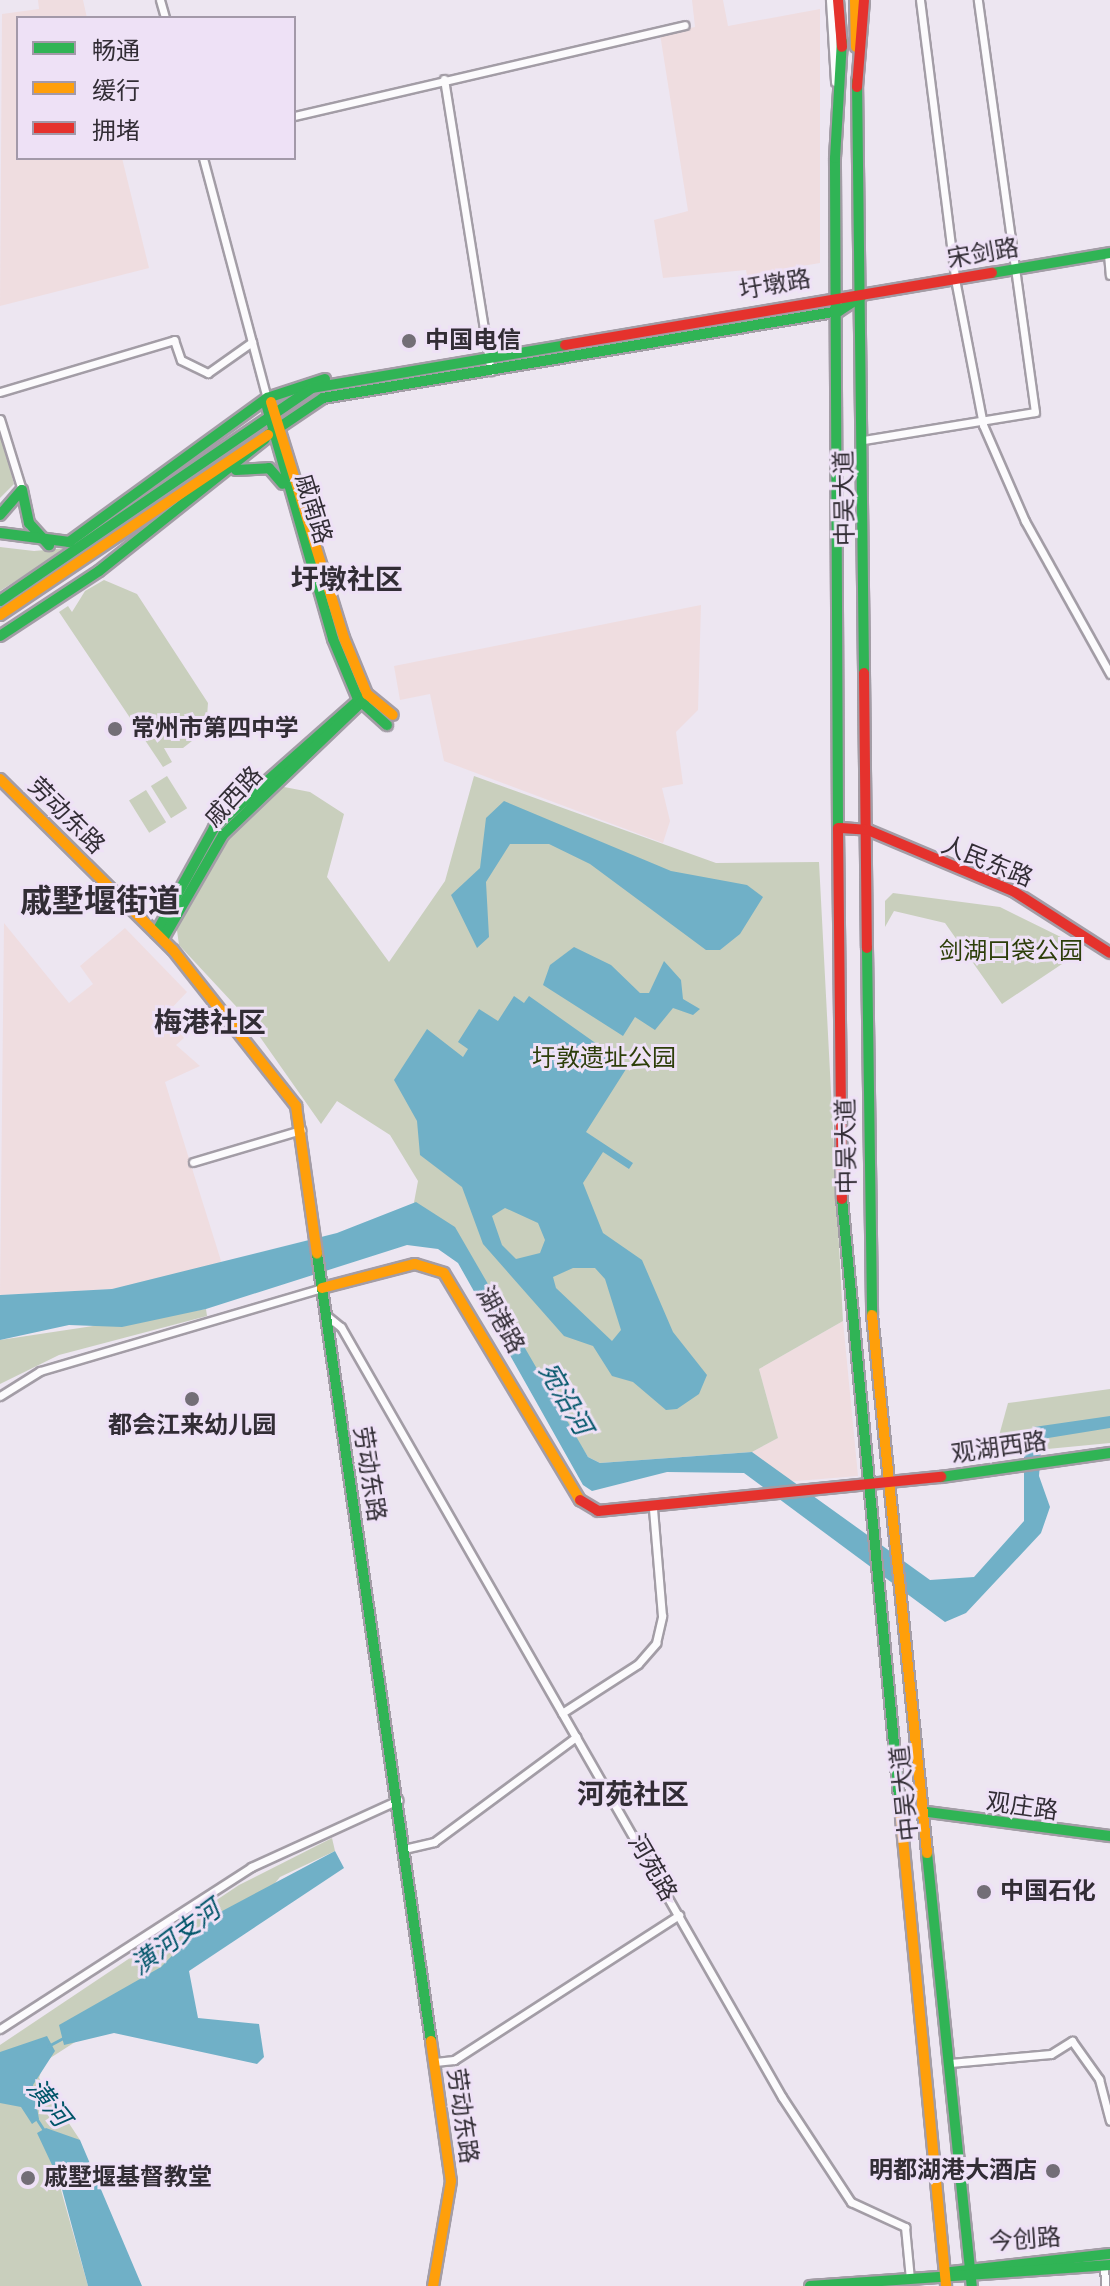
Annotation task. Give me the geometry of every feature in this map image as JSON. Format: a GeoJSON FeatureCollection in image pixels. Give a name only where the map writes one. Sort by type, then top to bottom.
{"type":"FeatureCollection","features":[{"type":"Feature","properties":{"kind":"main road","name":"中吴大道"},"geometry":{"type":"LineString","coordinates":[[840,0],[842,47],[837,115],[840,1174],[946,2286]]}},
{"type":"Feature","properties":{"kind":"main road","name":"中吴大道"},"geometry":{"type":"LineString","coordinates":[[855,0],[864,440],[871,1308],[902,1560],[903,1614],[928,1812],[971,2275]]}},
{"type":"Feature","properties":{"kind":"main road"},"geometry":{"type":"LineString","coordinates":[[857,87],[864,0]]}},
{"type":"Feature","properties":{"kind":"main road","name":"宋剑路"},"geometry":{"type":"LineString","coordinates":[[862,296],[1109,254]]}},
{"type":"Feature","properties":{"kind":"main road","name":"圩墩路"},"geometry":{"type":"LineString","coordinates":[[270,405],[309,381],[359,379],[488,358],[838,294],[862,296]]}},
{"type":"Feature","properties":{"kind":"main road","name":"圩墩路"},"geometry":{"type":"LineString","coordinates":[[0,615],[274,429],[336,394],[491,371],[839,311],[862,296]]}},
{"type":"Feature","properties":{"kind":"main road"},"geometry":{"type":"LineString","coordinates":[[0,601],[136,507],[270,405]]}},
{"type":"Feature","properties":{"kind":"main road"},"geometry":{"type":"LineString","coordinates":[[0,533],[49,545],[69,542],[270,405]]}},
{"type":"Feature","properties":{"kind":"main road","name":"戚南路"},"geometry":{"type":"LineString","coordinates":[[270,405],[285,487],[362,699]]}},
{"type":"Feature","properties":{"kind":"main road"},"geometry":{"type":"LineString","coordinates":[[0,636],[204,490],[274,429]]}},
{"type":"Feature","properties":{"kind":"main road","name":"戚南路"},"geometry":{"type":"LineString","coordinates":[[274,429],[362,699]]}},
{"type":"Feature","properties":{"kind":"main road"},"geometry":{"type":"LineString","coordinates":[[159,508],[204,490],[252,465],[269,468],[285,487]]}},
{"type":"Feature","properties":{"kind":"main road"},"geometry":{"type":"LineString","coordinates":[[22,490],[29,523],[49,545]]}},
{"type":"Feature","properties":{"kind":"main road"},"geometry":{"type":"LineString","coordinates":[[0,515],[22,490]]}},
{"type":"Feature","properties":{"kind":"main road"},"geometry":{"type":"LineString","coordinates":[[362,699],[390,720]]}},
{"type":"Feature","properties":{"kind":"main road","name":"戚西路"},"geometry":{"type":"LineString","coordinates":[[160,936],[223,835],[362,699]]}},
{"type":"Feature","properties":{"kind":"main road","name":"劳动东路"},"geometry":{"type":"LineString","coordinates":[[0,779],[160,936],[272,1069],[301,1130],[451,2181],[433,2286]]}},
{"type":"Feature","properties":{"kind":"main road","name":"人民东路"},"geometry":{"type":"LineString","coordinates":[[841,828],[868,830],[1013,891],[1110,953]]}},
{"type":"Feature","properties":{"kind":"main road","name":"湖港路"},"geometry":{"type":"LineString","coordinates":[[322,1288],[415,1264],[444,1273],[578,1499],[598,1511],[869,1487]]}},
{"type":"Feature","properties":{"kind":"main road","name":"观湖西路"},"geometry":{"type":"LineString","coordinates":[[893,1483],[1110,1453]]}},
{"type":"Feature","properties":{"kind":"main road"},"geometry":{"type":"LineString","coordinates":[[869,1487],[893,1483]]}},
{"type":"Feature","properties":{"kind":"main road","name":"观庄路"},"geometry":{"type":"LineString","coordinates":[[928,1812],[1110,1836]]}},
{"type":"Feature","properties":{"kind":"main road","name":"今创路"},"geometry":{"type":"LineString","coordinates":[[971,2275],[1110,2254]]}},
{"type":"Feature","properties":{"kind":"main road","name":"今创路"},"geometry":{"type":"LineString","coordinates":[[810,2286],[945,2274],[971,2275],[1107,2265]]}},
{"type":"Feature","properties":{"kind":"street"},"geometry":{"type":"LineString","coordinates":[[830,0],[837,115]]}},
{"type":"Feature","properties":{"kind":"street"},"geometry":{"type":"LineString","coordinates":[[920,0],[955,279],[983,425],[1025,521],[1110,674]]}},
{"type":"Feature","properties":{"kind":"street"},"geometry":{"type":"LineString","coordinates":[[864,440],[983,425],[1035,412],[978,0]]}},
{"type":"Feature","properties":{"kind":"street"},"geometry":{"type":"LineString","coordinates":[[296,116],[685,25]]}},
{"type":"Feature","properties":{"kind":"street"},"geometry":{"type":"LineString","coordinates":[[444,79],[491,371]]}},
{"type":"Feature","properties":{"kind":"street","name":"戚南路"},"geometry":{"type":"LineString","coordinates":[[204,160],[270,405]]}},
{"type":"Feature","properties":{"kind":"street"},"geometry":{"type":"LineString","coordinates":[[1109,254],[1110,275]]}},
{"type":"Feature","properties":{"kind":"street"},"geometry":{"type":"LineString","coordinates":[[0,392],[174,340],[181,360],[208,373],[252,342]]}},
{"type":"Feature","properties":{"kind":"street"},"geometry":{"type":"LineString","coordinates":[[0,419],[22,490]]}},
{"type":"Feature","properties":{"kind":"street"},"geometry":{"type":"LineString","coordinates":[[193,1162],[301,1130]]}},
{"type":"Feature","properties":{"kind":"street"},"geometry":{"type":"LineString","coordinates":[[0,1396],[40,1371],[322,1288]]}},
{"type":"Feature","properties":{"kind":"street","name":"河苑路"},"geometry":{"type":"LineString","coordinates":[[325,1314],[341,1327],[679,1915],[851,2202],[905,2227],[910,2279]]}},
{"type":"Feature","properties":{"kind":"street"},"geometry":{"type":"LineString","coordinates":[[562,1713],[638,1664],[656,1643],[662,1616],[653,1508]]}},
{"type":"Feature","properties":{"kind":"street"},"geometry":{"type":"LineString","coordinates":[[404,1849],[434,1842],[461,1825],[576,1737]]}},
{"type":"Feature","properties":{"kind":"street"},"geometry":{"type":"LineString","coordinates":[[0,2029],[251,1867],[398,1800]]}},
{"type":"Feature","properties":{"kind":"street"},"geometry":{"type":"LineString","coordinates":[[435,2062],[454,2060],[679,1915]]}},
{"type":"Feature","properties":{"kind":"street"},"geometry":{"type":"LineString","coordinates":[[950,2063],[1051,2054],[1072,2041],[1099,2079],[1110,2121]]}},
{"type":"Feature","properties":{"kind":"street"},"geometry":{"type":"LineString","coordinates":[[1105,2286],[1107,2265]]}},
{"type":"Feature","properties":{"kind":"shaded area"},"geometry":{"type":"Polygon","coordinates":[[[38,0],[83,0],[87,16],[16,16],[16,160],[122,160],[149,268],[0,306],[2,14],[39,9],[38,0]]]}},
{"type":"Feature","properties":{"kind":"shaded area"},"geometry":{"type":"Polygon","coordinates":[[[692,0],[723,0],[728,26],[820,9],[820,263],[802,266],[801,273],[748,281],[746,270],[663,278],[654,220],[688,211],[660,34],[695,27],[692,0]]]}},
{"type":"Feature","properties":{"kind":"shaded area"},"geometry":{"type":"Polygon","coordinates":[[[701,605],[698,710],[676,732],[683,784],[662,788],[670,821],[663,843],[444,761],[430,694],[400,700],[394,666],[701,605]]]}},
{"type":"Feature","properties":{"kind":"shaded area"},"geometry":{"type":"Polygon","coordinates":[[[4,923],[69,1003],[93,984],[80,966],[125,928],[187,992],[165,1015],[184,1038],[176,1045],[200,1066],[165,1082],[222,1264],[112,1289],[0,1295],[4,923]]]}},
{"type":"Feature","properties":{"kind":"shaded area"},"geometry":{"type":"Polygon","coordinates":[[[843,1321],[858,1476],[785,1482],[752,1452],[778,1438],[759,1369],[843,1321]]]}},
{"type":"Feature","properties":{"kind":"green space"},"geometry":{"type":"Polygon","coordinates":[[[0,432],[14,484],[0,498],[0,432]]]}},
{"type":"Feature","properties":{"kind":"green space"},"geometry":{"type":"Polygon","coordinates":[[[0,547],[34,551],[67,548],[0,591],[0,547]]]}},
{"type":"Feature","properties":{"kind":"green space"},"geometry":{"type":"Polygon","coordinates":[[[104,580],[137,594],[208,703],[206,730],[183,748],[164,748],[172,762],[163,767],[59,612],[68,606],[72,612],[85,591],[104,580]]]}},
{"type":"Feature","properties":{"kind":"green space"},"geometry":{"type":"Polygon","coordinates":[[[167,776],[187,808],[171,818],[151,786],[167,776]]]}},
{"type":"Feature","properties":{"kind":"green space","name":"圩敦遗址公园"},"geometry":{"type":"Polygon","coordinates":[[[474,776],[716,863],[819,862],[843,1321],[759,1369],[778,1438],[752,1452],[600,1463],[588,1457],[444,1234],[409,1229],[418,1181],[390,1135],[337,1101],[321,1124],[246,1017],[179,945],[176,923],[221,847],[279,786],[310,792],[344,814],[327,877],[389,962],[445,881],[474,776]]]}},
{"type":"Feature","properties":{"kind":"green space"},"geometry":{"type":"Polygon","coordinates":[[[146,790],[166,822],[149,833],[129,801],[146,790]]]}},
{"type":"Feature","properties":{"kind":"green space","name":"剑湖口袋公园"},"geometry":{"type":"Polygon","coordinates":[[[893,893],[1000,907],[1073,943],[1071,958],[1002,1004],[945,923],[894,911],[885,927],[885,901],[893,893]]]}},
{"type":"Feature","properties":{"kind":"green space"},"geometry":{"type":"Polygon","coordinates":[[[206,1309],[207,1316],[59,1355],[0,1384],[0,1340],[206,1309]]]}},
{"type":"Feature","properties":{"kind":"green space"},"geometry":{"type":"Polygon","coordinates":[[[1110,1389],[1110,1443],[994,1454],[1008,1403],[1110,1389]]]}},
{"type":"Feature","properties":{"kind":"green space"},"geometry":{"type":"Polygon","coordinates":[[[332,1838],[335,1851],[280,1877],[223,1947],[44,2062],[39,2078],[80,2140],[50,2151],[88,2286],[0,2286],[0,2045],[239,1885],[332,1838]]]}},
{"type":"Feature","properties":{"kind":"water"},"geometry":{"type":"Polygon","coordinates":[[[504,801],[671,871],[747,885],[763,897],[740,934],[720,950],[706,950],[590,864],[549,844],[510,844],[486,882],[489,937],[477,948],[451,895],[480,868],[486,818],[504,801]]]}},
{"type":"Feature","properties":{"kind":"water"},"geometry":{"type":"Polygon","coordinates":[[[574,947],[611,965],[640,993],[649,993],[664,961],[681,980],[683,999],[700,1009],[693,1015],[673,1008],[655,1030],[635,1017],[623,1036],[543,985],[550,965],[574,947]]]}},
{"type":"Feature","properties":{"kind":"water"},"geometry":{"type":"Polygon","coordinates":[[[514,996],[524,1003],[529,996],[628,1066],[586,1132],[633,1163],[629,1169],[603,1152],[583,1183],[603,1233],[642,1260],[673,1332],[707,1375],[699,1394],[677,1409],[666,1410],[633,1382],[612,1376],[593,1346],[564,1336],[483,1244],[462,1187],[420,1155],[417,1121],[394,1080],[427,1029],[463,1057],[468,1049],[458,1042],[479,1009],[498,1021],[514,996]],[[505,1208],[492,1216],[502,1245],[516,1259],[540,1253],[545,1240],[538,1223],[505,1208]],[[573,1268],[553,1277],[556,1288],[612,1341],[621,1330],[605,1279],[595,1268],[573,1268]]]}},
{"type":"Feature","properties":{"kind":"water"},"geometry":{"type":"Polygon","coordinates":[[[416,1202],[455,1227],[588,1457],[600,1463],[752,1452],[930,1580],[974,1577],[1024,1521],[1024,1447],[1034,1427],[1110,1416],[1110,1428],[1042,1439],[1039,1476],[1050,1507],[1041,1533],[966,1613],[945,1622],[744,1473],[667,1472],[592,1491],[583,1485],[458,1263],[438,1249],[407,1245],[206,1309],[122,1327],[69,1325],[0,1340],[0,1295],[112,1289],[337,1233],[416,1202]]]}},
{"type":"Feature","properties":{"kind":"water"},"geometry":{"type":"Polygon","coordinates":[[[335,1851],[344,1868],[189,1971],[198,2018],[259,2024],[264,2057],[257,2064],[114,2033],[64,2045],[59,2025],[161,1967],[209,1918],[335,1851]]]}},
{"type":"Feature","properties":{"kind":"water"},"geometry":{"type":"Polygon","coordinates":[[[47,2036],[55,2051],[33,2085],[39,2119],[32,2124],[21,2107],[0,2103],[0,2052],[47,2036]]]}},
{"type":"Feature","properties":{"kind":"water"},"geometry":{"type":"Polygon","coordinates":[[[46,2128],[80,2140],[142,2286],[88,2286],[60,2182],[37,2133],[46,2128]]]}},
{"type":"Feature","properties":{"kind":"waterway","name":"潢河支河"},"geometry":{"type":"LineString","coordinates":[[48,2046],[63,2038]]}},
{"type":"Feature","properties":{"kind":"waterway","name":"潢河"},"geometry":{"type":"LineString","coordinates":[[36,2118],[45,2132]]}},
{"type":"Feature","properties":{"kind":"traffic: fast"},"geometry":{"type":"LineString","coordinates":[[838,828],[835,158],[842,41]]}},
{"type":"Feature","properties":{"kind":"traffic: fast"},"geometry":{"type":"LineString","coordinates":[[857,81],[864,673]]}},
{"type":"Feature","properties":{"kind":"traffic: fast"},"geometry":{"type":"LineString","coordinates":[[992,273],[1110,253]]}},
{"type":"Feature","properties":{"kind":"traffic: fast"},"geometry":{"type":"LineString","coordinates":[[268,435],[323,398],[839,311],[862,296]]}},
{"type":"Feature","properties":{"kind":"traffic: fast"},"geometry":{"type":"LineString","coordinates":[[0,601],[312,388],[565,345]]}},
{"type":"Feature","properties":{"kind":"traffic: fast"},"geometry":{"type":"LineString","coordinates":[[0,533],[69,542],[267,398],[325,379]]}},
{"type":"Feature","properties":{"kind":"traffic: fast"},"geometry":{"type":"LineString","coordinates":[[267,407],[333,639],[358,699],[387,725]]}},
{"type":"Feature","properties":{"kind":"traffic: fast"},"geometry":{"type":"LineString","coordinates":[[0,636],[99,571],[265,439]]}},
{"type":"Feature","properties":{"kind":"traffic: fast"},"geometry":{"type":"LineString","coordinates":[[236,470],[269,468],[283,484]]}},
{"type":"Feature","properties":{"kind":"traffic: fast"},"geometry":{"type":"LineString","coordinates":[[22,490],[29,523],[49,545]]}},
{"type":"Feature","properties":{"kind":"traffic: fast"},"geometry":{"type":"LineString","coordinates":[[0,515],[22,490]]}},
{"type":"Feature","properties":{"kind":"traffic: fast"},"geometry":{"type":"LineString","coordinates":[[156,933],[214,828],[362,697]]}},
{"type":"Feature","properties":{"kind":"traffic: fast"},"geometry":{"type":"LineString","coordinates":[[163,939],[223,835],[365,699]]}},
{"type":"Feature","properties":{"kind":"traffic: fast"},"geometry":{"type":"LineString","coordinates":[[867,948],[872,1315]]}},
{"type":"Feature","properties":{"kind":"traffic: fast"},"geometry":{"type":"LineString","coordinates":[[842,1199],[900,1807]]}},
{"type":"Feature","properties":{"kind":"traffic: fast"},"geometry":{"type":"LineString","coordinates":[[317,1254],[431,2041]]}},
{"type":"Feature","properties":{"kind":"traffic: fast"},"geometry":{"type":"LineString","coordinates":[[941,1477],[1110,1453]]}},
{"type":"Feature","properties":{"kind":"traffic: fast"},"geometry":{"type":"LineString","coordinates":[[928,1812],[1110,1836]]}},
{"type":"Feature","properties":{"kind":"traffic: fast"},"geometry":{"type":"LineString","coordinates":[[927,1853],[972,2286]]}},
{"type":"Feature","properties":{"kind":"traffic: fast"},"geometry":{"type":"LineString","coordinates":[[951,2272],[1110,2254]]}},
{"type":"Feature","properties":{"kind":"traffic: fast"},"geometry":{"type":"LineString","coordinates":[[810,2286],[1110,2265]]}},
{"type":"Feature","properties":{"kind":"traffic: slow"},"geometry":{"type":"LineString","coordinates":[[855,0],[856,47]]}},
{"type":"Feature","properties":{"kind":"traffic: slow"},"geometry":{"type":"LineString","coordinates":[[271,402],[344,638],[367,694],[393,715]]}},
{"type":"Feature","properties":{"kind":"traffic: slow"},"geometry":{"type":"LineString","coordinates":[[0,615],[268,435]]}},
{"type":"Feature","properties":{"kind":"traffic: slow"},"geometry":{"type":"LineString","coordinates":[[0,779],[173,950],[296,1106],[317,1254]]}},
{"type":"Feature","properties":{"kind":"traffic: slow"},"geometry":{"type":"LineString","coordinates":[[322,1288],[415,1264],[444,1273],[580,1500]]}},
{"type":"Feature","properties":{"kind":"traffic: slow"},"geometry":{"type":"LineString","coordinates":[[872,1315],[927,1853]]}},
{"type":"Feature","properties":{"kind":"traffic: slow"},"geometry":{"type":"LineString","coordinates":[[900,1807],[946,2286]]}},
{"type":"Feature","properties":{"kind":"traffic: slow"},"geometry":{"type":"LineString","coordinates":[[431,2041],[451,2181],[433,2286]]}},
{"type":"Feature","properties":{"kind":"traffic: jam"},"geometry":{"type":"LineString","coordinates":[[838,0],[842,47]]}},
{"type":"Feature","properties":{"kind":"traffic: jam"},"geometry":{"type":"LineString","coordinates":[[857,87],[864,0]]}},
{"type":"Feature","properties":{"kind":"traffic: jam"},"geometry":{"type":"LineString","coordinates":[[565,345],[992,273]]}},
{"type":"Feature","properties":{"kind":"traffic: jam"},"geometry":{"type":"LineString","coordinates":[[864,673],[867,948]]}},
{"type":"Feature","properties":{"kind":"traffic: jam"},"geometry":{"type":"LineString","coordinates":[[838,828],[842,1199]]}},
{"type":"Feature","properties":{"kind":"traffic: jam"},"geometry":{"type":"LineString","coordinates":[[841,828],[868,830],[1013,891],[1110,953]]}},
{"type":"Feature","properties":{"kind":"traffic: jam"},"geometry":{"type":"LineString","coordinates":[[580,1500],[598,1511],[941,1477]]}},
{"type":"Feature","properties":{"kind":"place","name":"中国电信"},"geometry":{"type":"Point","coordinates":[409,341]}},
{"type":"Feature","properties":{"kind":"place","name":"常州市第四中学"},"geometry":{"type":"Point","coordinates":[115,729]}},
{"type":"Feature","properties":{"kind":"place","name":"都会江来幼儿园"},"geometry":{"type":"Point","coordinates":[192,1399]}},
{"type":"Feature","properties":{"kind":"place","name":"中国石化"},"geometry":{"type":"Point","coordinates":[984,1892]}},
{"type":"Feature","properties":{"kind":"place","name":"明都湖港大酒店"},"geometry":{"type":"Point","coordinates":[1053,2171]}},
{"type":"Feature","properties":{"kind":"place","name":"戚墅堰基督教堂"},"geometry":{"type":"Point","coordinates":[28,2178]}},
{"type":"Feature","properties":{"kind":"district","name":"圩墩社区"},"geometry":{"type":"Point","coordinates":[347,580]}},
{"type":"Feature","properties":{"kind":"district","name":"戚墅堰街道"},"geometry":{"type":"Point","coordinates":[100,901]}},
{"type":"Feature","properties":{"kind":"district","name":"梅港社区"},"geometry":{"type":"Point","coordinates":[210,1023]}},
{"type":"Feature","properties":{"kind":"district","name":"河苑社区"},"geometry":{"type":"Point","coordinates":[633,1795]}},
{"type":"Feature","properties":{"kind":"water label","name":"宛沿河"},"geometry":{"type":"Point","coordinates":[565,1399]}}]}
